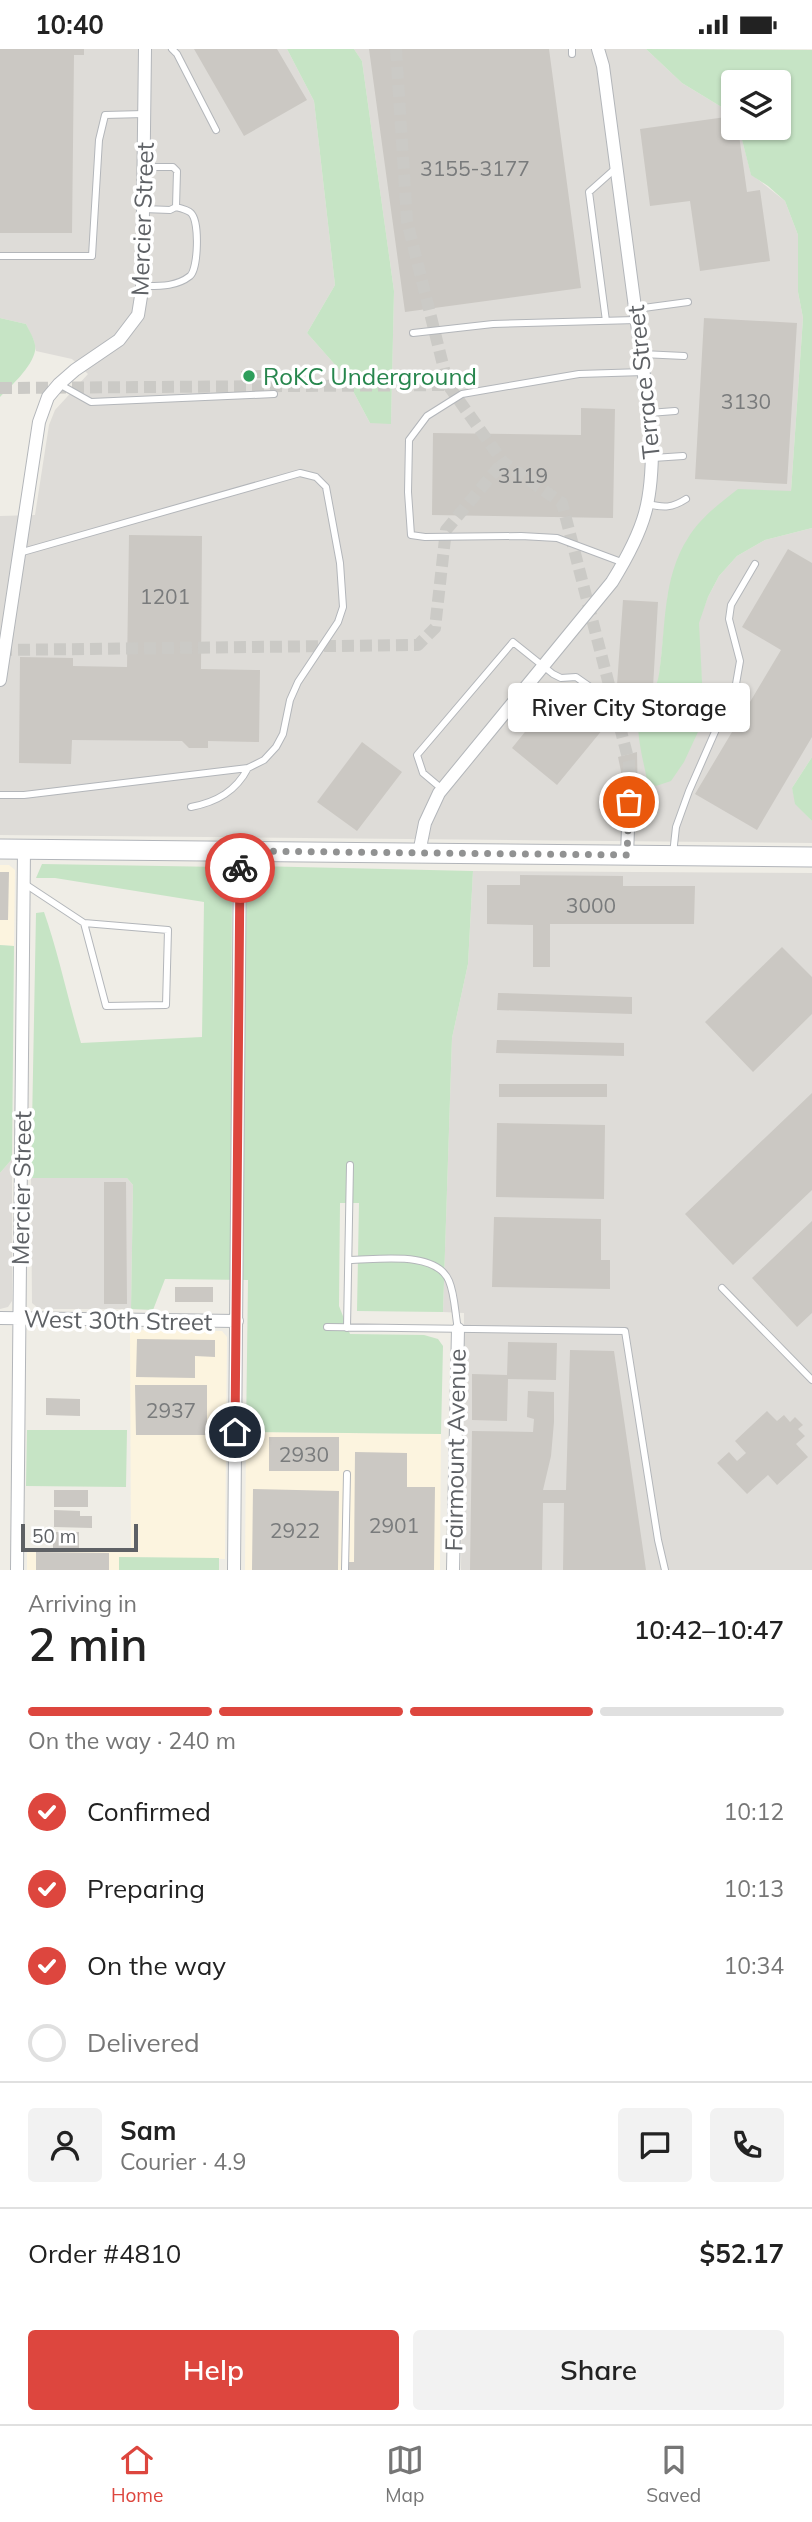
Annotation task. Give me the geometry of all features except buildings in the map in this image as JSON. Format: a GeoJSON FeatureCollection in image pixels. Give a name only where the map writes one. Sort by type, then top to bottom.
{"type":"FeatureCollection","features":[{"type":"Feature","properties":{"kind":"main road"},"geometry":{"type":"LineString","coordinates":[[0,849],[812,857]]}},
{"type":"Feature","properties":{"kind":"street","name":"Mercier Street"},"geometry":{"type":"LineString","coordinates":[[0,680],[39,422],[48,397],[59,384],[119,340],[138,315],[142,286],[145,49]]}},
{"type":"Feature","properties":{"kind":"street","name":"Terrace Street"},"geometry":{"type":"LineString","coordinates":[[419,853],[425,823],[442,789],[612,582],[633,548],[648,504],[653,476],[649,413],[603,66],[598,49]]}},
{"type":"Feature","properties":{"kind":"street"},"geometry":{"type":"LineString","coordinates":[[627,855],[629,802]]}},
{"type":"Feature","properties":{"kind":"street","name":"Mercier Street"},"geometry":{"type":"LineString","coordinates":[[17,1570],[24,849]]}},
{"type":"Feature","properties":{"kind":"street"},"geometry":{"type":"LineString","coordinates":[[234,1570],[240,851]]}},
{"type":"Feature","properties":{"kind":"street","name":"West 30th Street"},"geometry":{"type":"LineString","coordinates":[[0,1318],[237,1321]]}},
{"type":"Feature","properties":{"kind":"street","name":"Fairmount Avenue"},"geometry":{"type":"LineString","coordinates":[[453,1570],[458,1329]]}},
{"type":"Feature","properties":{"kind":"lane"},"geometry":{"type":"LineString","coordinates":[[172,49],[216,130]]}},
{"type":"Feature","properties":{"kind":"lane"},"geometry":{"type":"LineString","coordinates":[[0,256],[92,256],[99,140],[105,115],[144,114]]}},
{"type":"Feature","properties":{"kind":"lane"},"geometry":{"type":"LineString","coordinates":[[144,167],[173,167],[177,171],[176,207]]}},
{"type":"Feature","properties":{"kind":"lane"},"geometry":{"type":"LineString","coordinates":[[606,321],[589,192],[617,167]]}},
{"type":"Feature","properties":{"kind":"lane"},"geometry":{"type":"LineString","coordinates":[[142,286],[169,285],[183,281],[193,274],[196,265],[195,222],[191,213],[176,207],[170,210],[143,209]]}},
{"type":"Feature","properties":{"kind":"lane"},"geometry":{"type":"LineString","coordinates":[[413,333],[493,324],[606,321],[688,302]]}},
{"type":"Feature","properties":{"kind":"lane"},"geometry":{"type":"LineString","coordinates":[[642,354],[684,356]]}},
{"type":"Feature","properties":{"kind":"lane"},"geometry":{"type":"LineString","coordinates":[[624,563],[557,538],[411,535],[409,440],[427,416],[462,394],[579,375],[644,372]]}},
{"type":"Feature","properties":{"kind":"lane"},"geometry":{"type":"LineString","coordinates":[[59,384],[91,402],[274,394]]}},
{"type":"Feature","properties":{"kind":"lane"},"geometry":{"type":"LineString","coordinates":[[649,413],[675,411]]}},
{"type":"Feature","properties":{"kind":"lane"},"geometry":{"type":"LineString","coordinates":[[653,457],[682,456]]}},
{"type":"Feature","properties":{"kind":"lane"},"geometry":{"type":"LineString","coordinates":[[0,795],[24,795],[248,768],[264,760],[283,734],[290,701],[298,682],[338,622],[343,607],[340,563],[326,487],[316,477],[300,473],[19,553]]}},
{"type":"Feature","properties":{"kind":"lane"},"geometry":{"type":"LineString","coordinates":[[648,504],[664,508],[675,506],[686,499]]}},
{"type":"Feature","properties":{"kind":"lane"},"geometry":{"type":"LineString","coordinates":[[672,856],[676,827],[689,791],[736,684],[740,661],[729,619],[731,605],[755,564]]}},
{"type":"Feature","properties":{"kind":"lane"},"geometry":{"type":"LineString","coordinates":[[442,789],[423,773],[416,755],[513,642],[561,678],[576,677],[626,712]]}},
{"type":"Feature","properties":{"kind":"lane"},"geometry":{"type":"LineString","coordinates":[[191,807],[214,800],[230,791],[241,781],[248,768]]}},
{"type":"Feature","properties":{"kind":"lane"},"geometry":{"type":"LineString","coordinates":[[24,883],[85,923],[168,930],[166,1005],[106,1006],[85,923]]}},
{"type":"Feature","properties":{"kind":"lane"},"geometry":{"type":"LineString","coordinates":[[348,1328],[350,1165]]}},
{"type":"Feature","properties":{"kind":"lane"},"geometry":{"type":"LineString","coordinates":[[349,1260],[420,1260],[438,1266],[449,1280],[458,1329]]}},
{"type":"Feature","properties":{"kind":"lane"},"geometry":{"type":"LineString","coordinates":[[722,1289],[812,1380]]}},
{"type":"Feature","properties":{"kind":"lane"},"geometry":{"type":"LineString","coordinates":[[327,1327],[625,1331],[665,1570]]}},
{"type":"Feature","properties":{"kind":"lane"},"geometry":{"type":"LineString","coordinates":[[345,1570],[347,1474]]}},
{"type":"Feature","properties":{"kind":"shaded area"},"geometry":{"type":"Polygon","coordinates":[[[0,49],[287,49],[314,101],[335,285],[307,333],[345,376],[370,423],[391,423],[394,291],[362,61],[354,49],[646,49],[682,83],[721,107],[721,140],[742,140],[751,174],[785,201],[798,235],[798,292],[803,318],[791,491],[668,594],[659,677],[654,693],[640,711],[704,719],[698,623],[719,576],[737,556],[765,540],[812,528],[812,757],[792,788],[796,804],[812,821],[812,843],[0,835],[0,516],[35,515],[49,425],[55,410],[88,374],[72,359],[36,351],[26,324],[0,318],[0,49]]]}},
{"type":"Feature","properties":{"kind":"shaded area"},"geometry":{"type":"Polygon","coordinates":[[[0,865],[9,865],[15,870],[14,946],[0,945],[0,865]]]}},
{"type":"Feature","properties":{"kind":"shaded area"},"geometry":{"type":"Polygon","coordinates":[[[473,871],[812,873],[812,1570],[461,1570],[464,1313],[443,1312],[452,1038],[468,964],[473,871]]]}},
{"type":"Feature","properties":{"kind":"shaded area"},"geometry":{"type":"Polygon","coordinates":[[[12,1159],[12,1301],[8,1307],[0,1309],[0,1173],[12,1159]]]}},
{"type":"Feature","properties":{"kind":"shaded area"},"geometry":{"type":"Polygon","coordinates":[[[31,1178],[127,1178],[133,1185],[131,1309],[39,1309],[32,1303],[31,1178]]]}},
{"type":"Feature","properties":{"kind":"shaded area"},"geometry":{"type":"Polygon","coordinates":[[[130,1330],[222,1331],[227,1337],[225,1559],[120,1557],[119,1570],[27,1570],[27,1550],[131,1550],[130,1330]]]}},
{"type":"Feature","properties":{"kind":"shaded area"},"geometry":{"type":"Polygon","coordinates":[[[246,1432],[441,1434],[440,1570],[245,1570],[246,1432]]]}},
{"type":"Feature","properties":{"kind":"green space"},"geometry":{"type":"Polygon","coordinates":[[[287,49],[354,49],[362,61],[394,291],[391,424],[370,423],[345,376],[307,333],[335,285],[314,101],[287,49]]]}},
{"type":"Feature","properties":{"kind":"green space"},"geometry":{"type":"Polygon","coordinates":[[[646,49],[812,50],[812,528],[765,540],[737,556],[719,576],[699,623],[704,719],[684,762],[671,781],[656,786],[647,780],[638,718],[657,681],[673,570],[698,524],[738,489],[791,491],[803,318],[798,292],[798,235],[785,201],[751,175],[742,140],[791,140],[791,70],[721,70],[721,107],[682,83],[646,49]]]}},
{"type":"Feature","properties":{"kind":"green space"},"geometry":{"type":"Polygon","coordinates":[[[0,318],[26,324],[35,348],[26,370],[0,397],[0,318]]]}},
{"type":"Feature","properties":{"kind":"green space"},"geometry":{"type":"Polygon","coordinates":[[[812,757],[812,821],[795,804],[792,788],[812,757]]]}},
{"type":"Feature","properties":{"kind":"green space"},"geometry":{"type":"Polygon","coordinates":[[[42,864],[222,867],[229,871],[232,880],[231,1127],[243,1129],[247,874],[254,866],[473,871],[468,964],[452,1038],[443,1312],[357,1311],[359,1203],[340,1203],[339,1306],[350,1334],[424,1335],[438,1339],[443,1346],[441,1434],[246,1432],[248,1280],[165,1279],[153,1310],[131,1309],[133,1185],[127,1178],[31,1178],[36,913],[44,912],[81,1043],[202,1037],[204,902],[55,878],[36,878],[42,864]]]}},
{"type":"Feature","properties":{"kind":"green space"},"geometry":{"type":"Polygon","coordinates":[[[0,945],[14,946],[12,1159],[0,1173],[0,945]]]}},
{"type":"Feature","properties":{"kind":"green space"},"geometry":{"type":"Polygon","coordinates":[[[27,1430],[127,1430],[126,1487],[26,1486],[27,1430]]]}},
{"type":"Feature","properties":{"kind":"green space"},"geometry":{"type":"Polygon","coordinates":[[[119,1557],[219,1558],[219,1570],[119,1570],[119,1557]]]}},
{"type":"Feature","properties":{"kind":"tunnel"},"geometry":{"type":"LineString","coordinates":[[396,49],[407,221],[448,385],[503,462],[562,503],[629,762],[629,802]]}},
{"type":"Feature","properties":{"kind":"tunnel"},"geometry":{"type":"LineString","coordinates":[[0,388],[448,385]]}},
{"type":"Feature","properties":{"kind":"tunnel"},"geometry":{"type":"LineString","coordinates":[[0,650],[418,645],[435,628],[446,530],[503,462]]}},
{"type":"Feature","properties":{"kind":"way so far"},"geometry":{"type":"LineString","coordinates":[[240,868],[240,851],[627,855],[629,802]]}},
{"type":"Feature","properties":{"kind":"place","name":"RoKC Underground"},"geometry":{"type":"Point","coordinates":[249,376]}},
{"type":"Feature","properties":{"kind":"place","name":"River City Storage"},"geometry":{"type":"Point","coordinates":[629,802]}},
{"type":"Feature","properties":{"kind":"route"},"geometry":{"type":"LineString","coordinates":[[235,1432],[240,868]]}}]}
